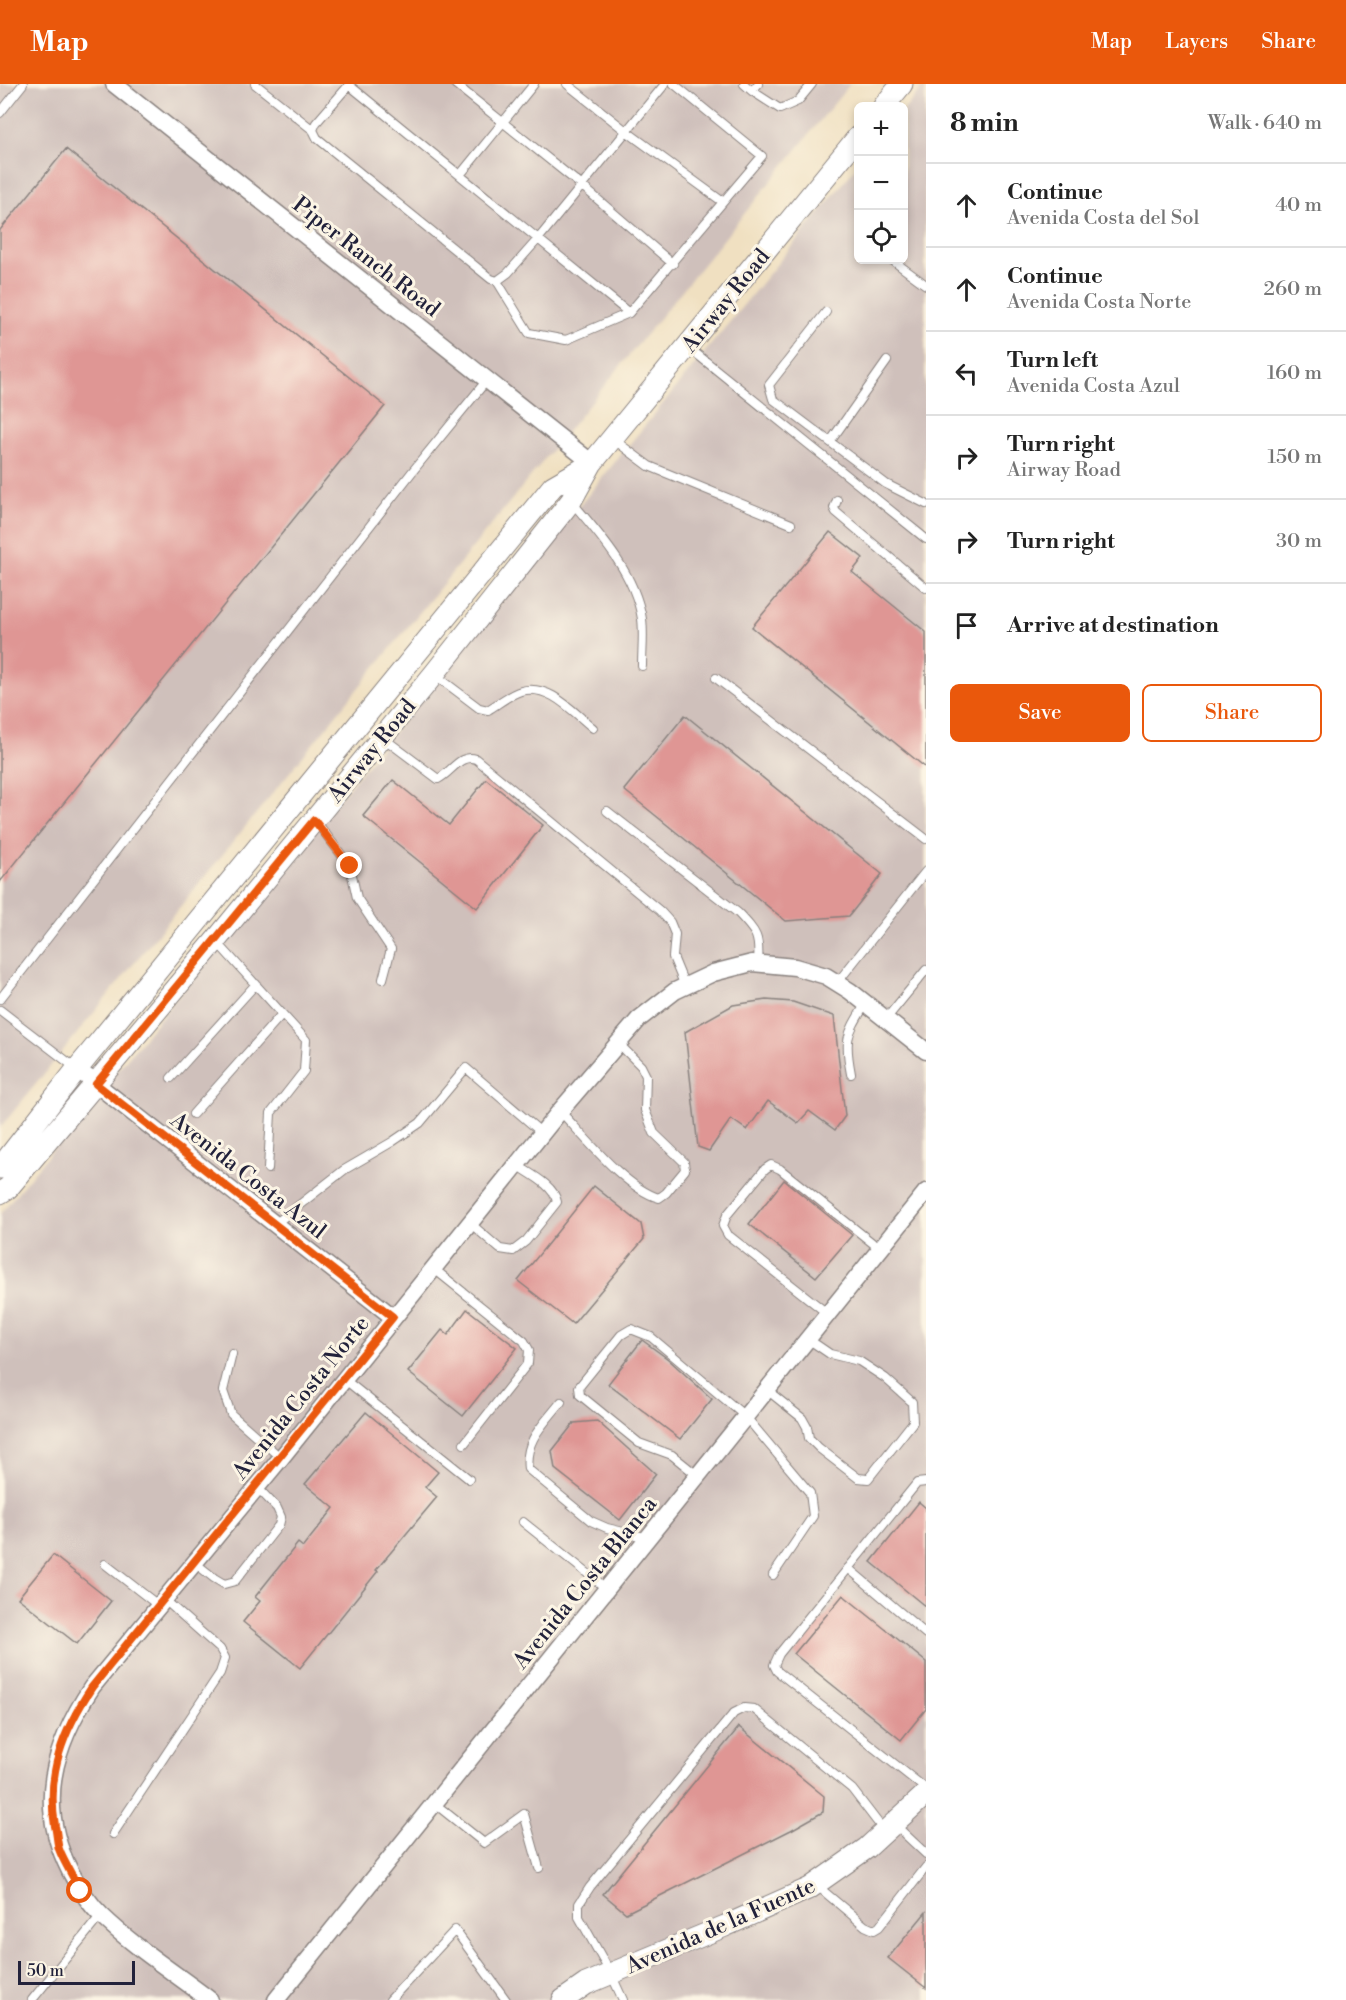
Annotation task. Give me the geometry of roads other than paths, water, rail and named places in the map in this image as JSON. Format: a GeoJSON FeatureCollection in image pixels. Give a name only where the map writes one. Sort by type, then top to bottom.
{"type":"FeatureCollection","features":[{"type":"Feature","properties":{"kind":"street","name":"Piper Ranch Road"},"geometry":{"type":"LineString","coordinates":[[114,84],[592,463]]}},
{"type":"Feature","properties":{"kind":"street"},"geometry":{"type":"LineString","coordinates":[[887,102],[902,84]]}},
{"type":"Feature","properties":{"kind":"street","name":"Airway Road"},"geometry":{"type":"LineString","coordinates":[[0,1193],[8,1188],[96,1084],[434,674],[571,501],[592,463],[854,142]]}},
{"type":"Feature","properties":{"kind":"street","name":"Airway Road"},"geometry":{"type":"LineString","coordinates":[[0,1168],[77,1070],[553,486],[592,463]]}},
{"type":"Feature","properties":{"kind":"street","name":"Avenida Costa Norte"},"geometry":{"type":"LineString","coordinates":[[210,2000],[101,1915],[80,1891],[59,1850],[52,1809],[52,1786],[58,1754],[75,1714],[92,1687],[281,1458],[542,1133],[639,1018],[675,991],[713,973],[752,963],[795,967],[826,976],[837,983],[926,1051]]}},
{"type":"Feature","properties":{"kind":"street","name":"Avenida Costa Azul"},"geometry":{"type":"LineString","coordinates":[[77,1070],[393,1317]]}},
{"type":"Feature","properties":{"kind":"street","name":"Avenida Costa Blanca"},"geometry":{"type":"LineString","coordinates":[[276,2000],[926,1192]]}},
{"type":"Feature","properties":{"kind":"street","name":"Avenida de la Fuente"},"geometry":{"type":"LineString","coordinates":[[563,2000],[586,1984],[725,1926],[815,1884],[867,1848],[926,1794]]}},
{"type":"Feature","properties":{"kind":"lane"},"geometry":{"type":"LineString","coordinates":[[0,113],[23,84]]}},
{"type":"Feature","properties":{"kind":"lane"},"geometry":{"type":"LineString","coordinates":[[255,84],[313,130],[317,138],[490,279],[497,281],[529,333],[566,340],[630,313],[762,156],[674,84]]}},
{"type":"Feature","properties":{"kind":"lane"},"geometry":{"type":"LineString","coordinates":[[313,130],[316,123],[349,84],[630,313]]}},
{"type":"Feature","properties":{"kind":"lane"},"geometry":{"type":"LineString","coordinates":[[455,84],[581,184],[673,264]]}},
{"type":"Feature","properties":{"kind":"lane"},"geometry":{"type":"LineString","coordinates":[[460,175],[534,84]]}},
{"type":"Feature","properties":{"kind":"lane"},"geometry":{"type":"LineString","coordinates":[[567,84],[626,131],[723,202]]}},
{"type":"Feature","properties":{"kind":"lane"},"geometry":{"type":"LineString","coordinates":[[497,281],[508,273],[539,238],[665,84]]}},
{"type":"Feature","properties":{"kind":"lane"},"geometry":{"type":"LineString","coordinates":[[744,84],[755,87],[780,109],[798,101],[812,84]]}},
{"type":"Feature","properties":{"kind":"lane"},"geometry":{"type":"LineString","coordinates":[[897,264],[926,285]]}},
{"type":"Feature","properties":{"kind":"lane"},"geometry":{"type":"LineString","coordinates":[[826,312],[768,385],[773,399],[886,484],[926,504]]}},
{"type":"Feature","properties":{"kind":"lane"},"geometry":{"type":"LineString","coordinates":[[687,347],[926,539]]}},
{"type":"Feature","properties":{"kind":"lane"},"geometry":{"type":"LineString","coordinates":[[830,442],[887,361]]}},
{"type":"Feature","properties":{"kind":"lane"},"geometry":{"type":"LineString","coordinates":[[0,999],[405,480],[487,380]]}},
{"type":"Feature","properties":{"kind":"lane"},"geometry":{"type":"LineString","coordinates":[[612,438],[649,466],[791,524]]}},
{"type":"Feature","properties":{"kind":"lane"},"geometry":{"type":"LineString","coordinates":[[837,500],[834,507],[836,512],[926,588]]}},
{"type":"Feature","properties":{"kind":"lane"},"geometry":{"type":"LineString","coordinates":[[571,501],[598,532],[629,579],[642,618],[642,666]]}},
{"type":"Feature","properties":{"kind":"lane"},"geometry":{"type":"LineString","coordinates":[[434,674],[479,708],[488,710],[519,691],[536,688],[557,698],[593,728]]}},
{"type":"Feature","properties":{"kind":"lane"},"geometry":{"type":"LineString","coordinates":[[716,678],[926,839]]}},
{"type":"Feature","properties":{"kind":"lane"},"geometry":{"type":"LineString","coordinates":[[382,737],[438,779],[446,775],[463,758],[476,759],[660,911],[670,922],[675,934],[673,957],[685,986]]}},
{"type":"Feature","properties":{"kind":"lane"},"geometry":{"type":"LineString","coordinates":[[607,811],[738,913],[754,930],[760,943],[758,964]]}},
{"type":"Feature","properties":{"kind":"lane"},"geometry":{"type":"LineString","coordinates":[[314,820],[350,866],[357,898],[392,949],[383,979]]}},
{"type":"Feature","properties":{"kind":"lane"},"geometry":{"type":"LineString","coordinates":[[837,983],[926,871]]}},
{"type":"Feature","properties":{"kind":"lane"},"geometry":{"type":"LineString","coordinates":[[216,940],[306,1040],[304,1071],[271,1113],[268,1168]]}},
{"type":"Feature","properties":{"kind":"lane"},"geometry":{"type":"LineString","coordinates":[[886,1019],[926,970]]}},
{"type":"Feature","properties":{"kind":"lane"},"geometry":{"type":"LineString","coordinates":[[171,1078],[256,984]]}},
{"type":"Feature","properties":{"kind":"lane"},"geometry":{"type":"LineString","coordinates":[[852,1074],[847,1051],[848,1032],[866,1003]]}},
{"type":"Feature","properties":{"kind":"lane"},"geometry":{"type":"LineString","coordinates":[[0,1010],[77,1070]]}},
{"type":"Feature","properties":{"kind":"lane"},"geometry":{"type":"LineString","coordinates":[[193,1114],[282,1014]]}},
{"type":"Feature","properties":{"kind":"lane"},"geometry":{"type":"LineString","coordinates":[[560,1111],[616,1170],[646,1195],[658,1198],[666,1193],[685,1170],[684,1162],[654,1133],[645,1110],[646,1076],[641,1066],[619,1044]]}},
{"type":"Feature","properties":{"kind":"lane"},"geometry":{"type":"LineString","coordinates":[[275,1224],[344,1170],[420,1123],[466,1068],[542,1133]]}},
{"type":"Feature","properties":{"kind":"lane"},"geometry":{"type":"LineString","coordinates":[[470,1223],[500,1249],[513,1251],[526,1241],[557,1202],[556,1196],[549,1188],[517,1165]]}},
{"type":"Feature","properties":{"kind":"lane"},"geometry":{"type":"LineString","coordinates":[[828,1314],[728,1235],[723,1226],[727,1215],[765,1168],[771,1165],[780,1169],[880,1249]]}},
{"type":"Feature","properties":{"kind":"lane"},"geometry":{"type":"LineString","coordinates":[[433,1268],[524,1341],[529,1350],[528,1363],[464,1444]]}},
{"type":"Feature","properties":{"kind":"lane"},"geometry":{"type":"LineString","coordinates":[[698,1476],[672,1455],[639,1443],[580,1395],[579,1387],[621,1335],[631,1329],[651,1337],[746,1417],[810,1493],[813,1516],[773,1575]]}},
{"type":"Feature","properties":{"kind":"lane"},"geometry":{"type":"LineString","coordinates":[[767,1390],[802,1418],[810,1438],[819,1448],[858,1478],[868,1479],[914,1422],[912,1402],[885,1378],[859,1361],[830,1354],[808,1339]]}},
{"type":"Feature","properties":{"kind":"lane"},"geometry":{"type":"LineString","coordinates":[[232,1354],[223,1391],[231,1414],[281,1458]]}},
{"type":"Feature","properties":{"kind":"lane"},"geometry":{"type":"LineString","coordinates":[[344,1379],[468,1479]]}},
{"type":"Feature","properties":{"kind":"lane"},"geometry":{"type":"LineString","coordinates":[[561,1402],[531,1440],[527,1451],[528,1469],[591,1521],[606,1528],[648,1538]]}},
{"type":"Feature","properties":{"kind":"lane"},"geometry":{"type":"LineString","coordinates":[[926,1482],[917,1483],[779,1653],[774,1665],[777,1671],[926,1789]]}},
{"type":"Feature","properties":{"kind":"lane"},"geometry":{"type":"LineString","coordinates":[[195,1563],[224,1584],[235,1581],[279,1525],[281,1517],[278,1508],[256,1487]]}},
{"type":"Feature","properties":{"kind":"lane"},"geometry":{"type":"LineString","coordinates":[[523,1522],[607,1589]]}},
{"type":"Feature","properties":{"kind":"lane"},"geometry":{"type":"LineString","coordinates":[[105,1564],[162,1603],[220,1648],[225,1658],[220,1673],[113,1834]]}},
{"type":"Feature","properties":{"kind":"lane"},"geometry":{"type":"LineString","coordinates":[[848,1568],[926,1634]]}},
{"type":"Feature","properties":{"kind":"lane"},"geometry":{"type":"LineString","coordinates":[[623,2000],[579,1917],[579,1904],[734,1713],[744,1708],[754,1709],[852,1789],[889,1828],[926,1854]]}},
{"type":"Feature","properties":{"kind":"lane"},"geometry":{"type":"LineString","coordinates":[[434,1803],[484,1843],[524,1814],[539,1868]]}},
{"type":"Feature","properties":{"kind":"lane"},"geometry":{"type":"LineString","coordinates":[[815,1884],[865,1926],[874,1930],[879,1927],[926,1867]]}},
{"type":"Feature","properties":{"kind":"lane"},"geometry":{"type":"LineString","coordinates":[[32,2000],[101,1915]]}},
{"type":"Feature","properties":{"kind":"lane"},"geometry":{"type":"LineString","coordinates":[[390,2000],[455,1930],[506,2000]]}}]}
